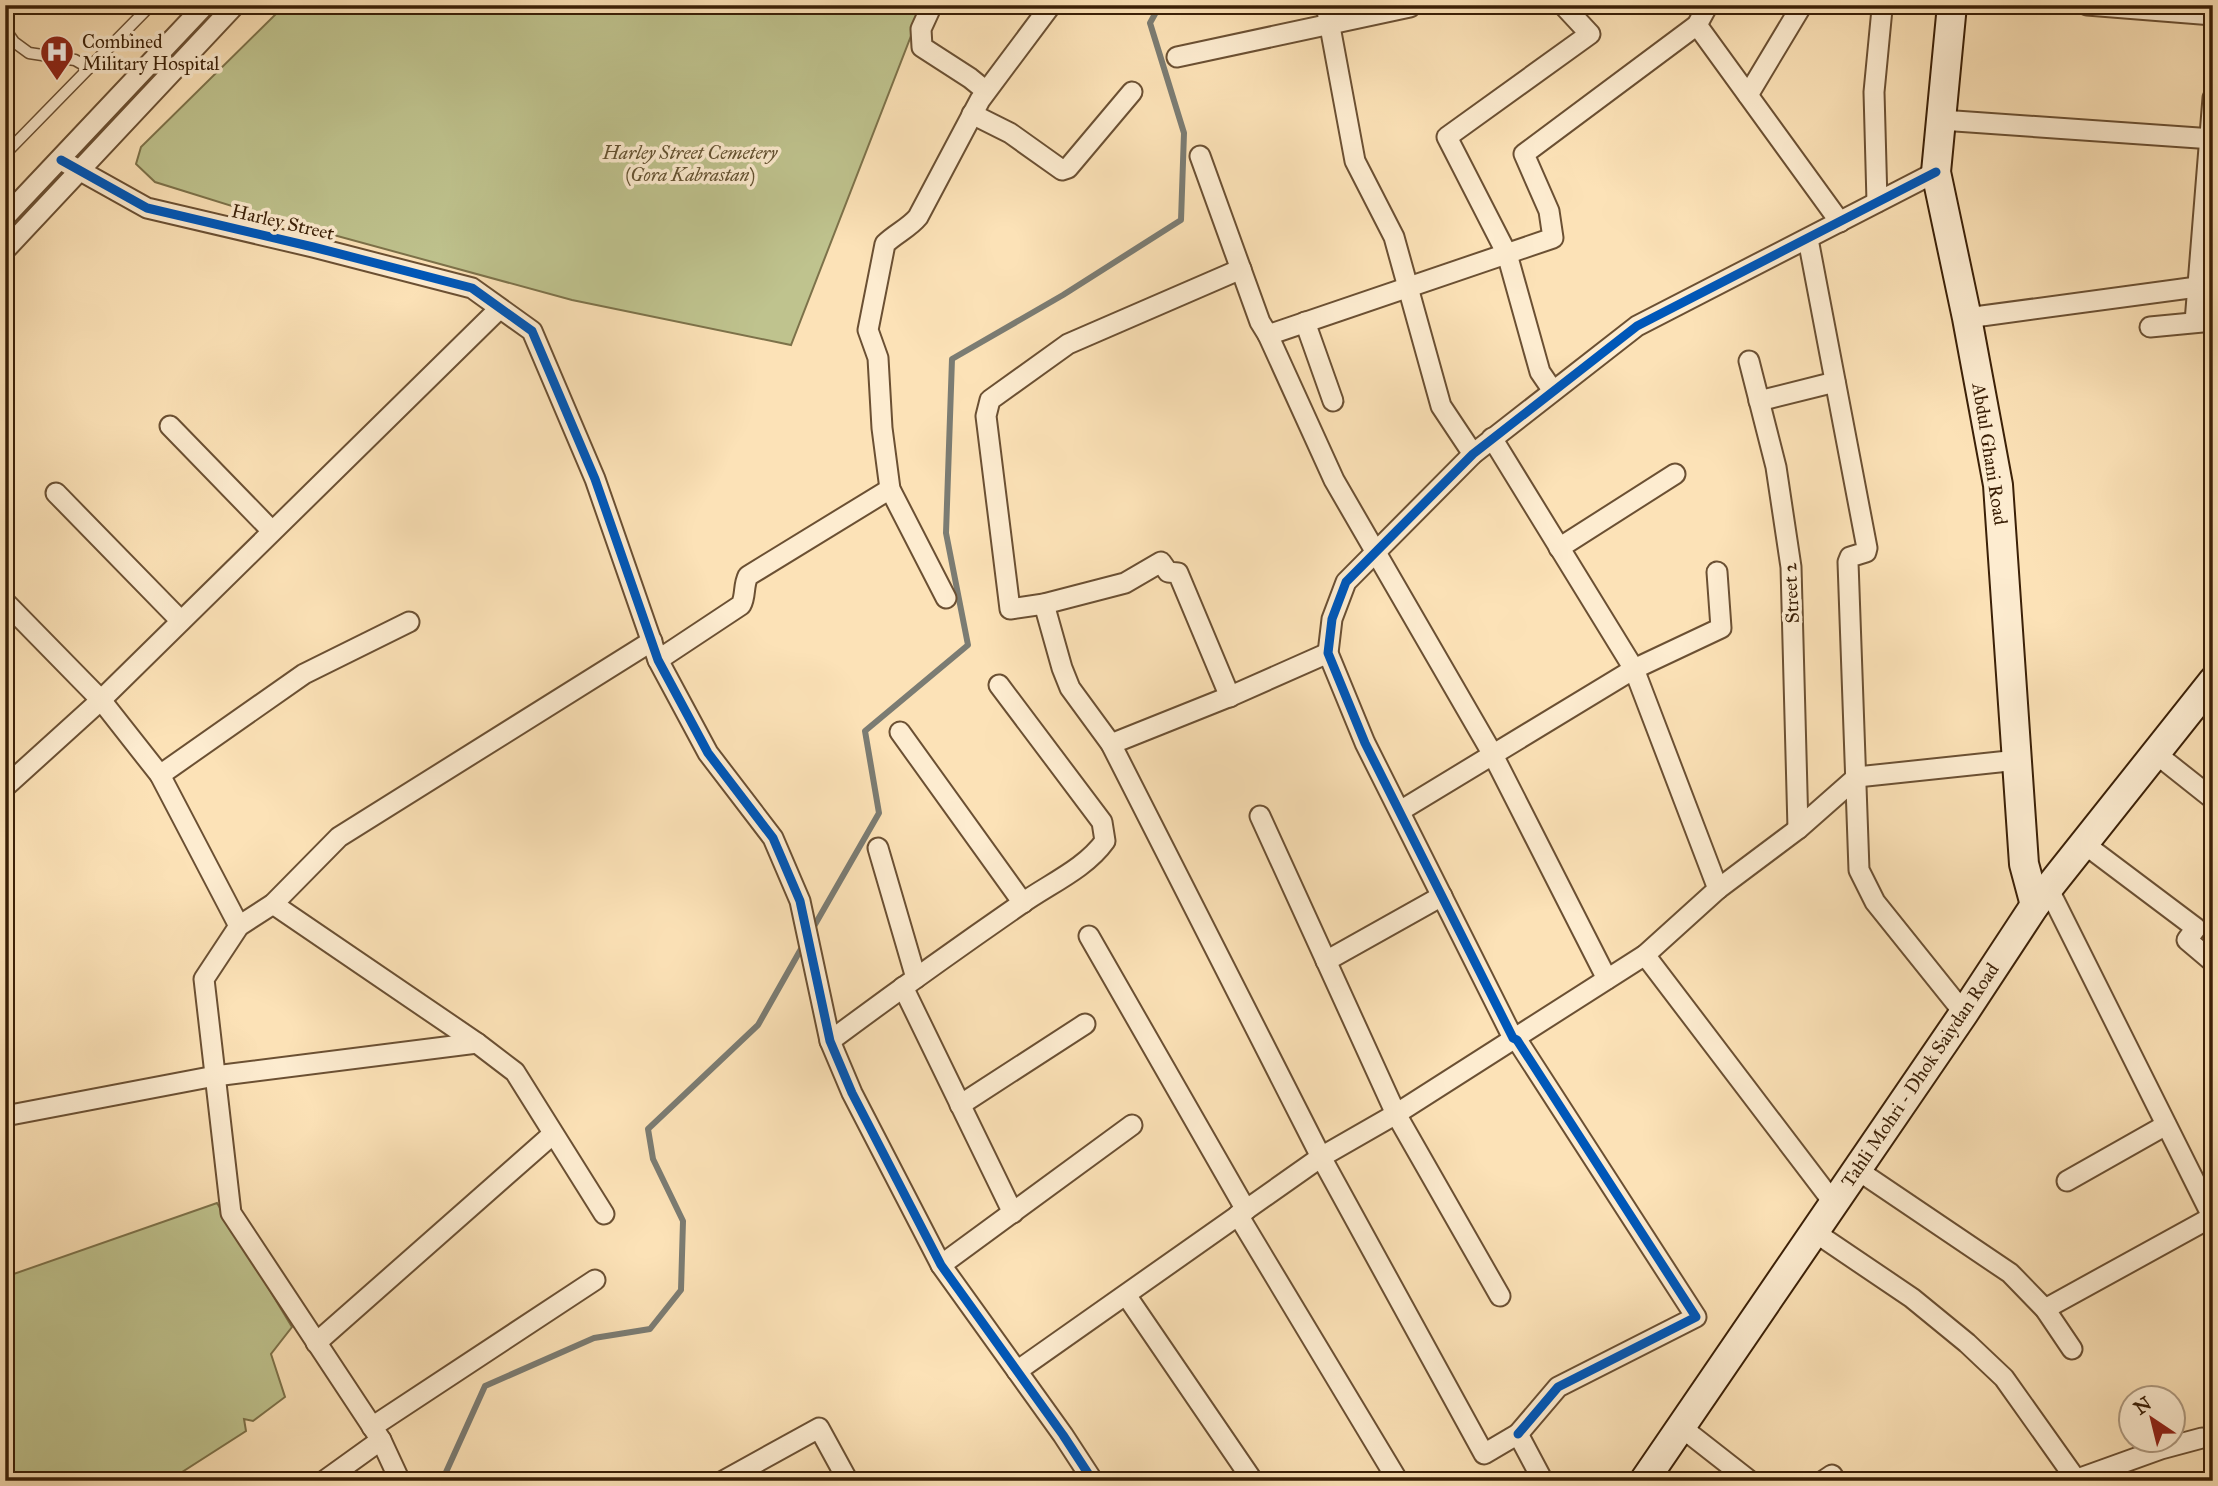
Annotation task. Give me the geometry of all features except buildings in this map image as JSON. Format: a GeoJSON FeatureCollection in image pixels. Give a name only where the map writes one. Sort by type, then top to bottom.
{"type":"FeatureCollection","features":[{"type":"Feature","properties":{"kind":"street"},"geometry":{"type":"LineString","coordinates":[[5,217],[205,5]]}},
{"type":"Feature","properties":{"kind":"street"},"geometry":{"type":"LineString","coordinates":[[5,250],[235,5]]}},
{"type":"Feature","properties":{"kind":"street"},"geometry":{"type":"LineString","coordinates":[[932,5],[921,29],[922,47],[986,91]]}},
{"type":"Feature","properties":{"kind":"street"},"geometry":{"type":"LineString","coordinates":[[946,598],[890,489],[882,428],[878,358],[868,330],[884,244],[912,225],[918,217],[986,91],[1051,5]]}},
{"type":"Feature","properties":{"kind":"street"},"geometry":{"type":"LineString","coordinates":[[1326,5],[1355,162],[1394,237],[1441,406],[1473,454]]}},
{"type":"Feature","properties":{"kind":"street"},"geometry":{"type":"LineString","coordinates":[[1553,391],[1540,372],[1507,254],[1447,137],[1590,34],[1563,5]]}},
{"type":"Feature","properties":{"kind":"street"},"geometry":{"type":"LineString","coordinates":[[1268,335],[1553,238],[1549,211],[1524,154],[1697,25],[1708,5]]}},
{"type":"Feature","properties":{"kind":"street"},"geometry":{"type":"LineString","coordinates":[[1748,95],[1802,5]]}},
{"type":"Feature","properties":{"kind":"street","name":"Abdul Ghani Road"},"geometry":{"type":"LineString","coordinates":[[1952,5],[1936,172],[1998,485],[2024,864],[2042,896]]}},
{"type":"Feature","properties":{"kind":"street"},"geometry":{"type":"LineString","coordinates":[[2087,5],[2213,15]]}},
{"type":"Feature","properties":{"kind":"street"},"geometry":{"type":"LineString","coordinates":[[1177,57],[1410,7]]}},
{"type":"Feature","properties":{"kind":"street"},"geometry":{"type":"LineString","coordinates":[[1877,202],[1874,92],[1882,9]]}},
{"type":"Feature","properties":{"kind":"street"},"geometry":{"type":"LineString","coordinates":[[1697,25],[1840,222]]}},
{"type":"Feature","properties":{"kind":"street"},"geometry":{"type":"LineString","coordinates":[[972,114],[1010,133],[1062,170],[1068,168],[1132,92]]}},
{"type":"Feature","properties":{"kind":"street"},"geometry":{"type":"LineString","coordinates":[[2150,327],[2204,322],[2197,287],[2213,98]]}},
{"type":"Feature","properties":{"kind":"street"},"geometry":{"type":"LineString","coordinates":[[1941,120],[2211,139]]}},
{"type":"Feature","properties":{"kind":"street"},"geometry":{"type":"LineString","coordinates":[[1200,156],[1260,322],[1334,480],[1492,753],[1607,979]]}},
{"type":"Feature","properties":{"kind":"street","name":"Harley Street"},"geometry":{"type":"LineString","coordinates":[[61,160],[147,208],[472,288],[531,331],[595,479],[655,651],[708,753],[773,838],[800,901],[830,1041],[852,1093],[941,1265],[1093,1481]]}},
{"type":"Feature","properties":{"kind":"street"},"geometry":{"type":"LineString","coordinates":[[1044,604],[1070,688],[1111,744],[1321,1157],[1484,1454],[1518,1434],[1558,1387],[1696,1317],[1517,1040],[1513,1038],[1365,743],[1328,653],[1332,618],[1346,582],[1473,454],[1637,326],[1936,172]]}},
{"type":"Feature","properties":{"kind":"street"},"geometry":{"type":"LineString","coordinates":[[1808,239],[1867,548],[1866,552],[1850,557],[1848,562],[1859,870],[1875,902],[1964,1013]]}},
{"type":"Feature","properties":{"kind":"street"},"geometry":{"type":"LineString","coordinates":[[1230,696],[1178,573],[1168,572],[1161,562],[1125,583],[1044,604],[1010,609],[986,416],[990,400],[1068,344],[1241,269]]}},
{"type":"Feature","properties":{"kind":"street"},"geometry":{"type":"LineString","coordinates":[[1967,318],[2197,287]]}},
{"type":"Feature","properties":{"kind":"street"},"geometry":{"type":"LineString","coordinates":[[5,787],[101,700],[499,309]]}},
{"type":"Feature","properties":{"kind":"street"},"geometry":{"type":"LineString","coordinates":[[1305,322],[1334,401]]}},
{"type":"Feature","properties":{"kind":"street","name":"Street 2"},"geometry":{"type":"LineString","coordinates":[[1749,361],[1776,467],[1791,567],[1798,829]]}},
{"type":"Feature","properties":{"kind":"street"},"geometry":{"type":"LineString","coordinates":[[1759,401],[1835,382]]}},
{"type":"Feature","properties":{"kind":"street"},"geometry":{"type":"LineString","coordinates":[[170,426],[272,531]]}},
{"type":"Feature","properties":{"kind":"street"},"geometry":{"type":"LineString","coordinates":[[1492,438],[1634,668],[1718,889]]}},
{"type":"Feature","properties":{"kind":"street"},"geometry":{"type":"LineString","coordinates":[[1559,548],[1675,474]]}},
{"type":"Feature","properties":{"kind":"street"},"geometry":{"type":"LineString","coordinates":[[400,1481],[376,1433],[230,1213],[204,979],[239,926],[273,904],[339,837],[655,651],[741,605],[745,599],[743,585],[748,576],[890,489]]}},
{"type":"Feature","properties":{"kind":"street"},"geometry":{"type":"LineString","coordinates":[[56,493],[181,621]]}},
{"type":"Feature","properties":{"kind":"street"},"geometry":{"type":"LineString","coordinates":[[1400,811],[1634,668],[1721,628],[1717,572]]}},
{"type":"Feature","properties":{"kind":"street"},"geometry":{"type":"LineString","coordinates":[[5,602],[101,700],[160,775],[239,926]]}},
{"type":"Feature","properties":{"kind":"street"},"geometry":{"type":"LineString","coordinates":[[160,775],[304,674],[409,622]]}},
{"type":"Feature","properties":{"kind":"street"},"geometry":{"type":"LineString","coordinates":[[1111,744],[1328,653]]}},
{"type":"Feature","properties":{"kind":"street","name":"Tahli Mohri - Dhok Saiydan Road"},"geometry":{"type":"LineString","coordinates":[[1644,1481],[2042,896],[2213,681]]}},
{"type":"Feature","properties":{"kind":"street"},"geometry":{"type":"LineString","coordinates":[[830,1041],[909,982],[1094,856],[1105,841],[1102,822],[999,685]]}},
{"type":"Feature","properties":{"kind":"street"},"geometry":{"type":"LineString","coordinates":[[900,732],[1023,903]]}},
{"type":"Feature","properties":{"kind":"street"},"geometry":{"type":"LineString","coordinates":[[2155,753],[2213,799]]}},
{"type":"Feature","properties":{"kind":"street"},"geometry":{"type":"LineString","coordinates":[[1017,1371],[1321,1157],[1396,1114],[1645,954],[1718,889],[1798,829],[1857,777],[2018,760]]}},
{"type":"Feature","properties":{"kind":"street"},"geometry":{"type":"LineString","coordinates":[[1260,816],[1396,1114],[1500,1296]]}},
{"type":"Feature","properties":{"kind":"street"},"geometry":{"type":"LineString","coordinates":[[2083,844],[2196,928],[2187,940],[2213,962]]}},
{"type":"Feature","properties":{"kind":"street"},"geometry":{"type":"LineString","coordinates":[[878,848],[909,982],[960,1105],[1013,1213]]}},
{"type":"Feature","properties":{"kind":"street"},"geometry":{"type":"LineString","coordinates":[[1326,961],[1442,896]]}},
{"type":"Feature","properties":{"kind":"street"},"geometry":{"type":"LineString","coordinates":[[2042,896],[2166,1125],[2213,1218],[2045,1310]]}},
{"type":"Feature","properties":{"kind":"street"},"geometry":{"type":"LineString","coordinates":[[273,904],[515,1072],[604,1214]]}},
{"type":"Feature","properties":{"kind":"street"},"geometry":{"type":"LineString","coordinates":[[1089,936],[1242,1213],[1398,1481]]}},
{"type":"Feature","properties":{"kind":"street"},"geometry":{"type":"LineString","coordinates":[[1645,954],[1833,1202]]}},
{"type":"Feature","properties":{"kind":"street"},"geometry":{"type":"LineString","coordinates":[[960,1105],[1085,1024]]}},
{"type":"Feature","properties":{"kind":"street"},"geometry":{"type":"LineString","coordinates":[[5,1116],[215,1076],[477,1044]]}},
{"type":"Feature","properties":{"kind":"street"},"geometry":{"type":"LineString","coordinates":[[941,1265],[1132,1125]]}},
{"type":"Feature","properties":{"kind":"street"},"geometry":{"type":"LineString","coordinates":[[2067,1181],[2166,1125]]}},
{"type":"Feature","properties":{"kind":"street"},"geometry":{"type":"LineString","coordinates":[[316,1343],[552,1134]]}},
{"type":"Feature","properties":{"kind":"street"},"geometry":{"type":"LineString","coordinates":[[1856,1169],[2010,1273],[2045,1310],[2072,1349]]}},
{"type":"Feature","properties":{"kind":"street"},"geometry":{"type":"LineString","coordinates":[[1813,1231],[1912,1298],[1967,1343],[2004,1378],[2073,1479],[2202,1438]]}},
{"type":"Feature","properties":{"kind":"street"},"geometry":{"type":"LineString","coordinates":[[324,1481],[376,1433],[595,1280]]}},
{"type":"Feature","properties":{"kind":"street"},"geometry":{"type":"LineString","coordinates":[[1126,1295],[1253,1481]]}},
{"type":"Feature","properties":{"kind":"street"},"geometry":{"type":"LineString","coordinates":[[723,1481],[819,1427],[848,1481]]}},
{"type":"Feature","properties":{"kind":"street"},"geometry":{"type":"LineString","coordinates":[[1681,1427],[1750,1481]]}},
{"type":"Feature","properties":{"kind":"street"},"geometry":{"type":"LineString","coordinates":[[1518,1434],[1543,1481]]}},
{"type":"Feature","properties":{"kind":"street"},"geometry":{"type":"LineString","coordinates":[[1823,1481],[1832,1475],[1836,1481]]}},
{"type":"Feature","properties":{"kind":"lane"},"geometry":{"type":"LineString","coordinates":[[5,154],[151,5]]}},
{"type":"Feature","properties":{"kind":"lane"},"geometry":{"type":"LineString","coordinates":[[5,29],[14,42],[29,53],[75,60],[89,68]]}},
{"type":"Feature","properties":{"kind":"green space","name":"Harley Street Cemetery (Gora Kabrastan)"},"geometry":{"type":"Polygon","coordinates":[[[285,5],[923,5],[791,345],[572,300],[264,216],[155,182],[136,164],[141,147],[285,5]]]}},
{"type":"Feature","properties":{"kind":"green space"},"geometry":{"type":"Polygon","coordinates":[[[217,1203],[292,1327],[271,1354],[285,1397],[253,1421],[244,1419],[246,1431],[168,1481],[5,1481],[5,1277],[217,1203]]]}},
{"type":"Feature","properties":{"kind":"waterway"},"geometry":{"type":"LineString","coordinates":[[813,928],[879,813],[865,731],[968,645],[946,533],[952,359],[1063,295],[1181,220],[1184,133],[1150,23],[1160,5]]}},
{"type":"Feature","properties":{"kind":"waterway"},"geometry":{"type":"LineString","coordinates":[[442,1481],[485,1386],[594,1338],[650,1329],[681,1290],[683,1221],[653,1159],[648,1129],[758,1025],[801,949]]}},
{"type":"Feature","properties":{"kind":"cycle path"},"geometry":{"type":"LineString","coordinates":[[61,160],[147,208],[472,288],[532,331],[595,479],[658,660],[708,753],[773,838],[800,901],[830,1041],[852,1093],[941,1265],[1093,1481]]}},
{"type":"Feature","properties":{"kind":"cycle path"},"geometry":{"type":"LineString","coordinates":[[1518,1434],[1558,1387],[1696,1317],[1517,1040],[1513,1038],[1365,743],[1328,653],[1332,619],[1346,582],[1473,454],[1637,326],[1936,172]]}},
{"type":"Feature","properties":{"kind":"place","name":"Combined Military Hospital"},"geometry":{"type":"Point","coordinates":[57,82]}}]}
